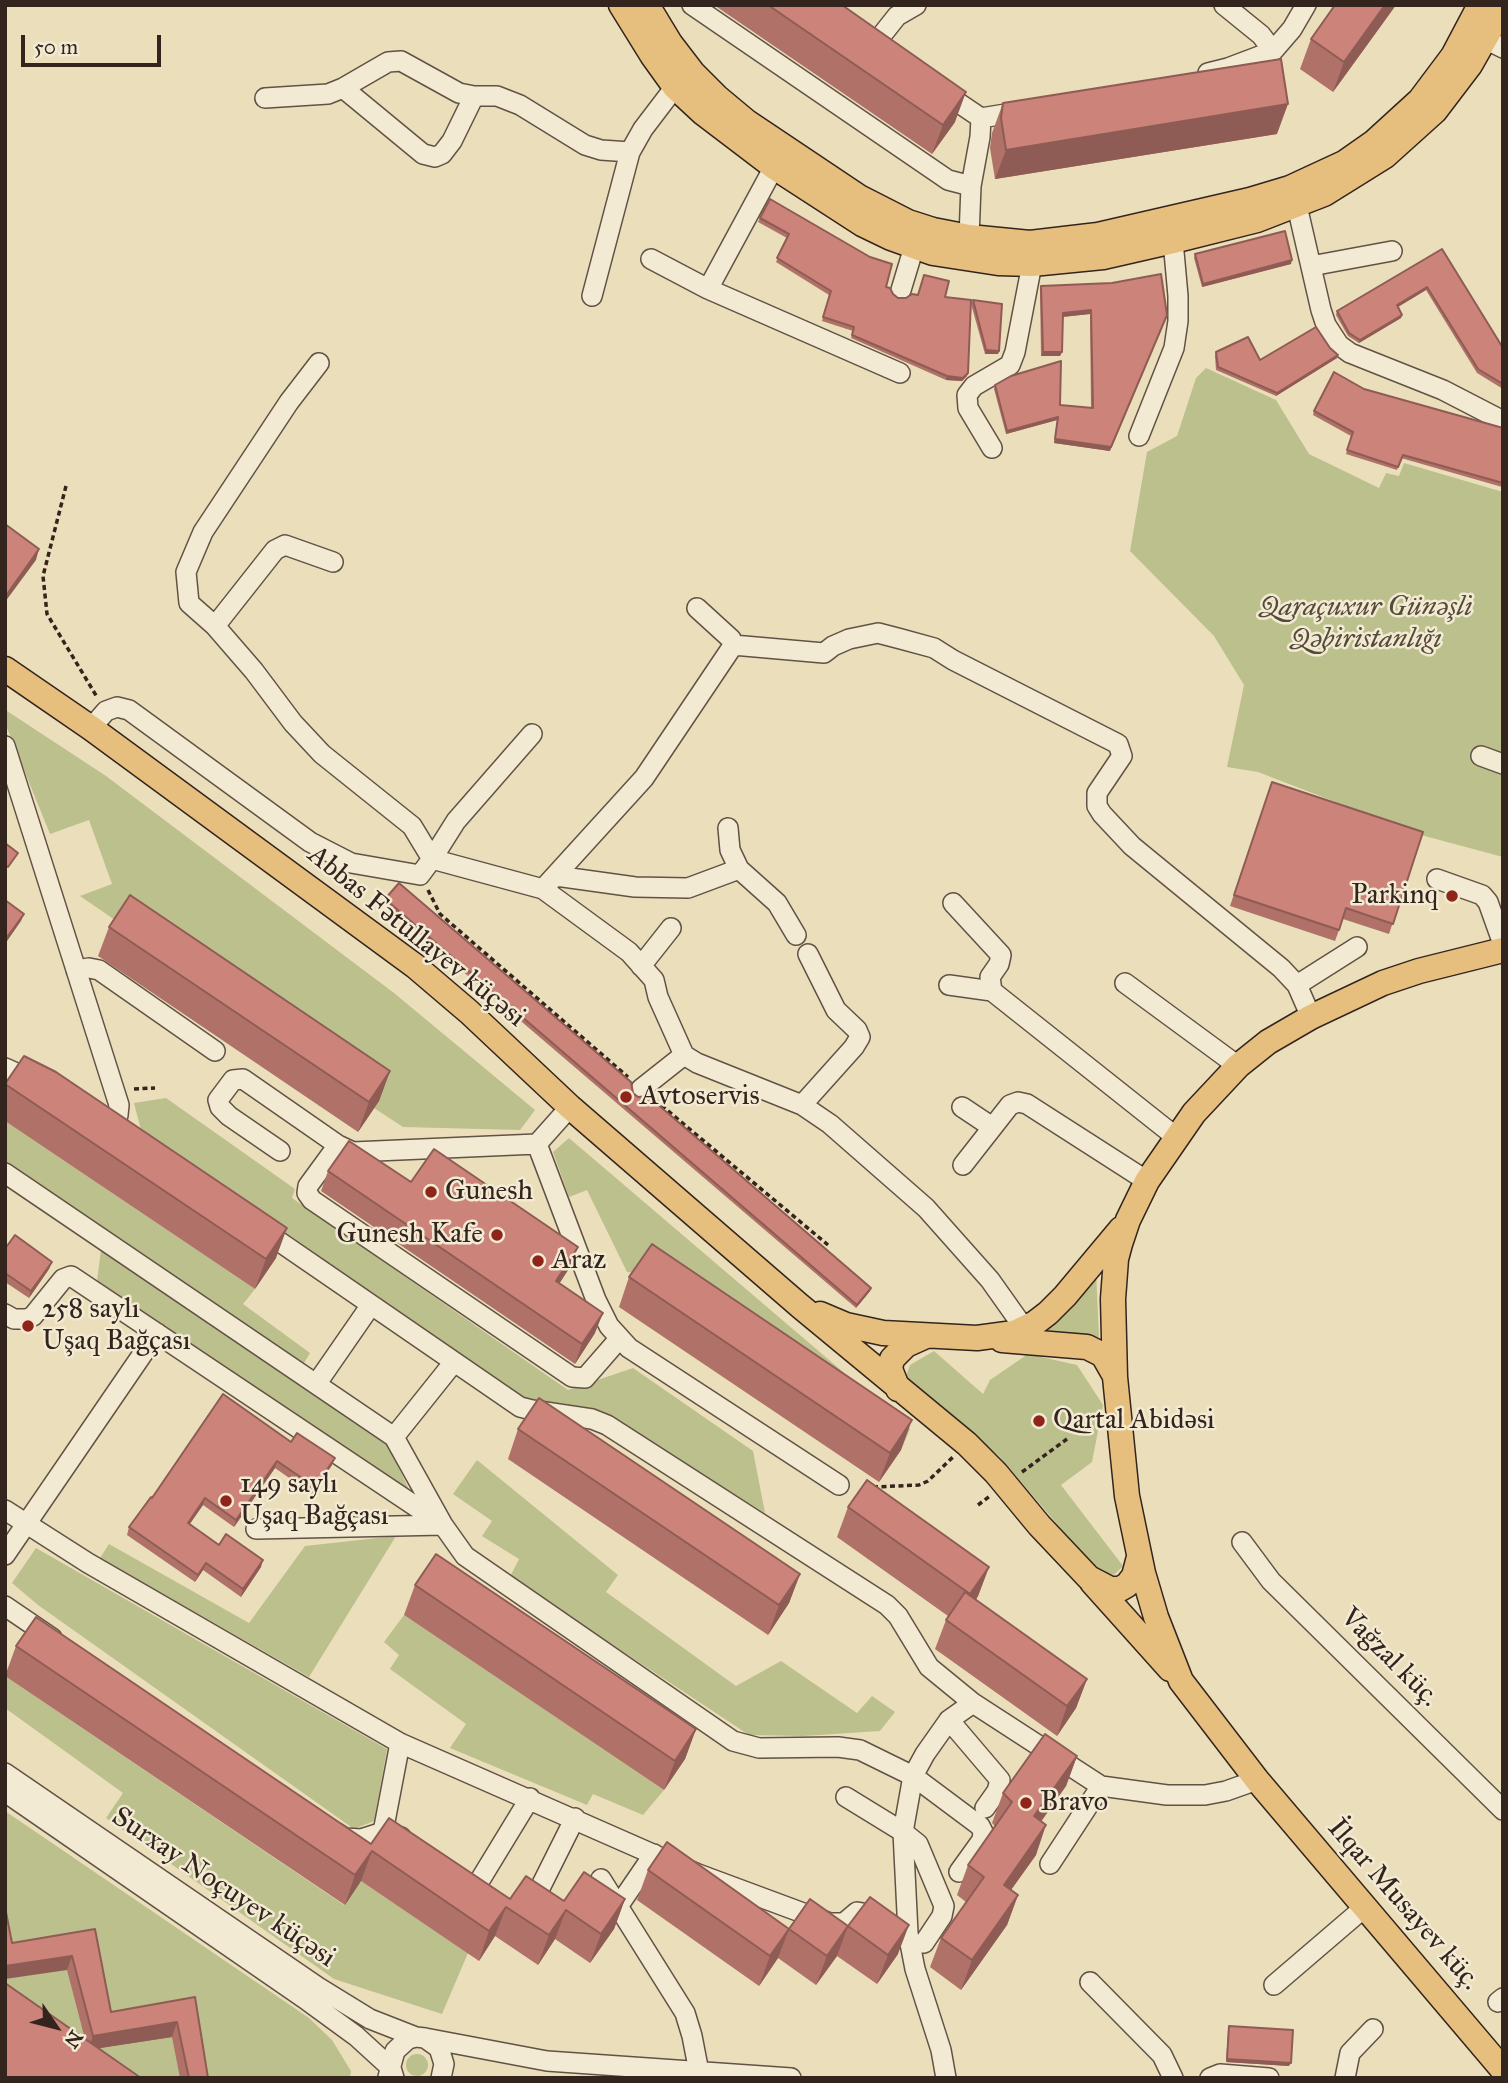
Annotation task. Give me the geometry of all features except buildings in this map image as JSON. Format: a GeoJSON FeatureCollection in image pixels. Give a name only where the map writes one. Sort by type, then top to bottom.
{"type":"FeatureCollection","features":[{"type":"Feature","properties":{"kind":"main road"},"geometry":{"type":"LineString","coordinates":[[621,5],[675,87],[703,113],[774,167],[862,224],[914,247],[964,259],[1032,264],[1103,257],[1140,237],[1290,188],[1344,163],[1374,142],[1420,100],[1453,56],[1480,5]]}},
{"type":"Feature","properties":{"kind":"main road"},"geometry":{"type":"LineString","coordinates":[[647,5],[692,73],[717,97],[747,122],[879,208],[922,227],[969,237],[1040,242],[1098,235],[1173,241],[1257,220],[1297,206],[1354,177],[1412,134],[1495,44],[1503,7]]}},
{"type":"Feature","properties":{"kind":"main road","name":"Abbas Fətullayev küçəsi"},"geometry":{"type":"LineString","coordinates":[[6,670],[98,719],[415,967],[469,1013],[570,1107],[800,1306],[967,1444],[1181,1681]]}},
{"type":"Feature","properties":{"kind":"main road"},"geometry":{"type":"LineString","coordinates":[[1181,1681],[1156,1617],[1139,1557],[1122,1455],[1115,1377],[1113,1282],[1116,1259],[1128,1220],[1147,1181],[1176,1137],[1209,1095],[1238,1066],[1268,1042],[1311,1017],[1383,983],[1503,950]]}},
{"type":"Feature","properties":{"kind":"main road"},"geometry":{"type":"LineString","coordinates":[[977,1338],[1002,1336],[1024,1328],[1048,1313],[1128,1220]]}},
{"type":"Feature","properties":{"kind":"main road"},"geometry":{"type":"LineString","coordinates":[[800,1306],[846,1325],[883,1333],[1087,1347],[1103,1355],[1115,1377]]}},
{"type":"Feature","properties":{"kind":"main road"},"geometry":{"type":"LineString","coordinates":[[898,1389],[890,1369],[892,1359],[906,1345],[927,1336]]}},
{"type":"Feature","properties":{"kind":"main road"},"geometry":{"type":"LineString","coordinates":[[1089,1578],[1110,1590],[1120,1589],[1134,1576],[1139,1557]]}},
{"type":"Feature","properties":{"kind":"main road","name":"İlqar Musayev küç."},"geometry":{"type":"LineString","coordinates":[[1181,1681],[1257,1780],[1503,2070]]}},
{"type":"Feature","properties":{"kind":"street"},"geometry":{"type":"LineString","coordinates":[[692,5],[948,180],[971,186]]}},
{"type":"Feature","properties":{"kind":"street"},"geometry":{"type":"LineString","coordinates":[[854,32],[879,49],[897,16],[916,5]]}},
{"type":"Feature","properties":{"kind":"street"},"geometry":{"type":"LineString","coordinates":[[1224,5],[1261,35],[1273,51]]}},
{"type":"Feature","properties":{"kind":"street"},"geometry":{"type":"LineString","coordinates":[[1189,77],[1228,68],[1273,51],[1292,29],[1306,5]]}},
{"type":"Feature","properties":{"kind":"street"},"geometry":{"type":"LineString","coordinates":[[265,98],[328,93],[343,88],[388,62],[401,61],[459,93],[497,96],[520,105],[593,148],[630,152]]}},
{"type":"Feature","properties":{"kind":"street"},"geometry":{"type":"LineString","coordinates":[[930,84],[981,118],[1048,107]]}},
{"type":"Feature","properties":{"kind":"street"},"geometry":{"type":"LineString","coordinates":[[592,296],[630,152],[643,129],[675,87]]}},
{"type":"Feature","properties":{"kind":"street"},"geometry":{"type":"LineString","coordinates":[[343,88],[423,154],[435,157],[452,141],[474,96]]}},
{"type":"Feature","properties":{"kind":"street"},"geometry":{"type":"LineString","coordinates":[[969,237],[971,186],[981,118]]}},
{"type":"Feature","properties":{"kind":"street"},"geometry":{"type":"LineString","coordinates":[[708,289],[774,167]]}},
{"type":"Feature","properties":{"kind":"street"},"geometry":{"type":"LineString","coordinates":[[1297,206],[1323,318],[1339,345],[1350,353],[1443,390],[1503,421]]}},
{"type":"Feature","properties":{"kind":"street"},"geometry":{"type":"LineString","coordinates":[[1139,436],[1174,348],[1178,321],[1173,241]]}},
{"type":"Feature","properties":{"kind":"street"},"geometry":{"type":"LineString","coordinates":[[901,290],[914,247]]}},
{"type":"Feature","properties":{"kind":"street"},"geometry":{"type":"LineString","coordinates":[[1311,266],[1392,251]]}},
{"type":"Feature","properties":{"kind":"street"},"geometry":{"type":"LineString","coordinates":[[651,260],[708,289],[900,373]]}},
{"type":"Feature","properties":{"kind":"street"},"geometry":{"type":"LineString","coordinates":[[992,448],[968,408],[967,395],[974,386],[1010,365],[1015,352],[1032,264]]}},
{"type":"Feature","properties":{"kind":"street"},"geometry":{"type":"LineString","coordinates":[[319,363],[289,402],[203,532],[186,572],[189,603],[215,626],[254,671],[293,723],[322,754],[412,826],[432,859],[550,882],[635,887],[688,888],[739,869]]}},
{"type":"Feature","properties":{"kind":"street"},"geometry":{"type":"LineString","coordinates":[[215,626],[275,550],[285,545],[332,562]]}},
{"type":"Feature","properties":{"kind":"street"},"geometry":{"type":"LineString","coordinates":[[697,608],[731,639],[733,645]]}},
{"type":"Feature","properties":{"kind":"street"},"geometry":{"type":"LineString","coordinates":[[733,645],[824,653],[849,639],[878,633],[933,648],[1118,744],[1122,756],[1097,793],[1097,806],[1102,814],[1132,846],[1281,968],[1297,985],[1311,1017]]}},
{"type":"Feature","properties":{"kind":"street"},"geometry":{"type":"LineString","coordinates":[[550,882],[644,778],[733,645]]}},
{"type":"Feature","properties":{"kind":"street"},"geometry":{"type":"LineString","coordinates":[[98,719],[117,707],[129,710],[310,842],[351,863],[420,875],[456,821],[532,734]]}},
{"type":"Feature","properties":{"kind":"street"},"geometry":{"type":"LineString","coordinates":[[5,746],[119,1105],[114,1128]]}},
{"type":"Feature","properties":{"kind":"street"},"geometry":{"type":"LineString","coordinates":[[1480,756],[1503,764]]}},
{"type":"Feature","properties":{"kind":"street"},"geometry":{"type":"LineString","coordinates":[[5,810],[22,798]]}},
{"type":"Feature","properties":{"kind":"street"},"geometry":{"type":"LineString","coordinates":[[728,828],[730,850],[739,869],[777,903],[796,935]]}},
{"type":"Feature","properties":{"kind":"street"},"geometry":{"type":"LineString","coordinates":[[1437,879],[1482,895],[1488,902],[1503,944]]}},
{"type":"Feature","properties":{"kind":"street"},"geometry":{"type":"LineString","coordinates":[[550,882],[629,952],[654,980],[658,997],[684,1055],[697,1063],[802,1105],[830,1124],[926,1208],[990,1280],[1024,1328]]}},
{"type":"Feature","properties":{"kind":"street"},"geometry":{"type":"LineString","coordinates":[[953,903],[1001,956],[990,977],[992,991]]}},
{"type":"Feature","properties":{"kind":"street"},"geometry":{"type":"LineString","coordinates":[[641,966],[671,928]]}},
{"type":"Feature","properties":{"kind":"street"},"geometry":{"type":"LineString","coordinates":[[1297,985],[1357,947]]}},
{"type":"Feature","properties":{"kind":"street"},"geometry":{"type":"LineString","coordinates":[[802,1105],[860,1037],[857,1030],[836,1010],[808,954]]}},
{"type":"Feature","properties":{"kind":"street"},"geometry":{"type":"LineString","coordinates":[[76,970],[99,970],[215,1051]]}},
{"type":"Feature","properties":{"kind":"street"},"geometry":{"type":"LineString","coordinates":[[1125,983],[1238,1066]]}},
{"type":"Feature","properties":{"kind":"street"},"geometry":{"type":"LineString","coordinates":[[949,985],[992,991],[1176,1137]]}},
{"type":"Feature","properties":{"kind":"street"},"geometry":{"type":"LineString","coordinates":[[642,1089],[684,1055]]}},
{"type":"Feature","properties":{"kind":"street"},"geometry":{"type":"LineString","coordinates":[[5,1068],[56,1093]]}},
{"type":"Feature","properties":{"kind":"street"},"geometry":{"type":"LineString","coordinates":[[280,1151],[220,1107],[218,1100],[233,1080],[243,1079],[338,1145],[353,1152],[365,1153],[537,1144],[570,1107]]}},
{"type":"Feature","properties":{"kind":"street"},"geometry":{"type":"LineString","coordinates":[[963,1165],[1010,1105],[1018,1102],[1027,1104],[1147,1181]]}},
{"type":"Feature","properties":{"kind":"street"},"geometry":{"type":"LineString","coordinates":[[962,1107],[992,1127]]}},
{"type":"Feature","properties":{"kind":"street"},"geometry":{"type":"LineString","coordinates":[[96,1116],[137,1143]]}},
{"type":"Feature","properties":{"kind":"street"},"geometry":{"type":"LineString","coordinates":[[537,1144],[596,1300],[619,1339],[839,1485]]}},
{"type":"Feature","properties":{"kind":"street"},"geometry":{"type":"LineString","coordinates":[[338,1145],[308,1186],[307,1193],[312,1200],[572,1377],[585,1378],[619,1339]]}},
{"type":"Feature","properties":{"kind":"street"},"geometry":{"type":"LineString","coordinates":[[5,1173],[394,1437],[443,1525],[465,1556],[733,1741],[759,1748],[838,1746],[860,1750],[913,1776],[980,1826],[983,1832],[982,1840],[959,1872]]}},
{"type":"Feature","properties":{"kind":"street"},"geometry":{"type":"LineString","coordinates":[[248,1220],[520,1406],[592,1419],[607,1425],[887,1605],[898,1616],[929,1667],[946,1683],[1101,1786],[1167,1795],[1206,1795],[1257,1780]]}},
{"type":"Feature","properties":{"kind":"street"},"geometry":{"type":"LineString","coordinates":[[5,1314],[14,1320],[33,1316],[64,1279],[71,1276],[443,1525]]}},
{"type":"Feature","properties":{"kind":"street"},"geometry":{"type":"LineString","coordinates":[[317,1383],[371,1305]]}},
{"type":"Feature","properties":{"kind":"street"},"geometry":{"type":"LineString","coordinates":[[5,1555],[157,1333]]}},
{"type":"Feature","properties":{"kind":"street"},"geometry":{"type":"LineString","coordinates":[[394,1437],[454,1362]]}},
{"type":"Feature","properties":{"kind":"street"},"geometry":{"type":"LineString","coordinates":[[5,1510],[26,1525],[400,1743],[698,1874],[830,1923],[844,1923],[857,1912],[863,1913],[887,1928],[916,1938]]}},
{"type":"Feature","properties":{"kind":"street"},"geometry":{"type":"LineString","coordinates":[[256,1529],[443,1525]]}},
{"type":"Feature","properties":{"kind":"street","name":"Vağzal küç."},"geometry":{"type":"LineString","coordinates":[[1242,1542],[1272,1581],[1503,1810]]}},
{"type":"Feature","properties":{"kind":"street"},"geometry":{"type":"LineString","coordinates":[[5,1606],[72,1652]]}},
{"type":"Feature","properties":{"kind":"street"},"geometry":{"type":"LineString","coordinates":[[946,2078],[941,2050],[915,1969],[916,1938],[904,1832],[913,1776],[949,1720],[973,1703]]}},
{"type":"Feature","properties":{"kind":"street"},"geometry":{"type":"LineString","coordinates":[[949,1720],[1000,1780],[997,1791],[985,1808]]}},
{"type":"Feature","properties":{"kind":"street"},"geometry":{"type":"LineString","coordinates":[[383,1832],[400,1743]]}},
{"type":"Feature","properties":{"kind":"street","name":"Surxay Noçuyev küçəsi"},"geometry":{"type":"LineString","coordinates":[[5,1773],[317,1987],[370,2019],[421,2038],[547,2061],[791,2078]]}},
{"type":"Feature","properties":{"kind":"street"},"geometry":{"type":"LineString","coordinates":[[1051,1864],[1101,1786]]}},
{"type":"Feature","properties":{"kind":"street","name":"Surxay Noçuyev küçəsi"},"geometry":{"type":"LineString","coordinates":[[5,1792],[356,2036],[391,2075]]}},
{"type":"Feature","properties":{"kind":"street"},"geometry":{"type":"LineString","coordinates":[[846,1797],[904,1832],[918,1844],[944,1906],[942,1916],[916,1938]]}},
{"type":"Feature","properties":{"kind":"street"},"geometry":{"type":"LineString","coordinates":[[494,1896],[471,1881],[530,1798]]}},
{"type":"Feature","properties":{"kind":"street"},"geometry":{"type":"LineString","coordinates":[[536,1896],[575,1818]]}},
{"type":"Feature","properties":{"kind":"street"},"geometry":{"type":"LineString","coordinates":[[316,1820],[345,1838],[361,1839],[383,1832],[398,1834],[420,1849]]}},
{"type":"Feature","properties":{"kind":"street"},"geometry":{"type":"LineString","coordinates":[[617,1908],[654,1854]]}},
{"type":"Feature","properties":{"kind":"street"},"geometry":{"type":"LineString","coordinates":[[601,1879],[685,2013],[699,2072]]}},
{"type":"Feature","properties":{"kind":"street"},"geometry":{"type":"LineString","coordinates":[[1274,1985],[1366,1907]]}},
{"type":"Feature","properties":{"kind":"street"},"geometry":{"type":"LineString","coordinates":[[1090,1982],[1162,2055],[1173,2078]]}},
{"type":"Feature","properties":{"kind":"street"},"geometry":{"type":"LineString","coordinates":[[1345,2078],[1353,2047],[1373,2029]]}},
{"type":"Feature","properties":{"kind":"street"},"geometry":{"type":"LineString","coordinates":[[391,2075],[395,2051],[408,2039],[421,2038],[439,2048],[443,2055],[441,2078]]}},
{"type":"Feature","properties":{"kind":"street"},"geometry":{"type":"LineString","coordinates":[[1210,2078],[1220,2074],[1269,2078]]}},
{"type":"Feature","properties":{"kind":"path"},"geometry":{"type":"LineString","coordinates":[[66,486],[43,576],[47,614],[98,719]]}},
{"type":"Feature","properties":{"kind":"path"},"geometry":{"type":"LineString","coordinates":[[420,875],[440,914],[828,1245]]}},
{"type":"Feature","properties":{"kind":"path"},"geometry":{"type":"LineString","coordinates":[[872,1487],[919,1485],[928,1481],[967,1444]]}},
{"type":"Feature","properties":{"kind":"green space","name":"Qaraçuxur Günəşli Qəbiristanlığı"},"geometry":{"type":"Polygon","coordinates":[[[1206,368],[1276,400],[1309,454],[1379,488],[1386,473],[1399,476],[1404,463],[1503,492],[1503,857],[1421,835],[1258,772],[1227,767],[1244,685],[1214,636],[1130,551],[1147,452],[1177,436],[1196,378],[1206,368]]]}},
{"type":"Feature","properties":{"kind":"green space"},"geometry":{"type":"Polygon","coordinates":[[[7,711],[106,776],[394,993],[535,1110],[520,1130],[403,1127],[374,1108],[379,1101],[80,896],[112,884],[89,820],[50,834],[5,723],[7,711]]]}},
{"type":"Feature","properties":{"kind":"green space"},"geometry":{"type":"Polygon","coordinates":[[[166,1098],[295,1189],[292,1198],[568,1390],[633,1368],[753,1451],[765,1513],[602,1412],[517,1396],[141,1130],[134,1103],[166,1098]]]}},
{"type":"Feature","properties":{"kind":"green space"},"geometry":{"type":"Polygon","coordinates":[[[5,1121],[255,1289],[243,1304],[310,1353],[301,1368],[5,1163],[5,1121]]]}},
{"type":"Feature","properties":{"kind":"green space"},"geometry":{"type":"Polygon","coordinates":[[[569,1138],[910,1429],[901,1450],[641,1274],[627,1272],[587,1190],[569,1197],[553,1152],[569,1138]]]}},
{"type":"Feature","properties":{"kind":"green space"},"geometry":{"type":"Polygon","coordinates":[[[101,1250],[388,1445],[413,1498],[97,1281],[101,1250]]]}},
{"type":"Feature","properties":{"kind":"green space"},"geometry":{"type":"Polygon","coordinates":[[[1096,1272],[1099,1337],[1036,1335],[1079,1299],[1096,1272]]]}},
{"type":"Feature","properties":{"kind":"green space"},"geometry":{"type":"Polygon","coordinates":[[[934,1351],[983,1394],[990,1380],[1028,1354],[1077,1365],[1103,1405],[1092,1462],[1061,1485],[1123,1566],[1114,1575],[1098,1572],[999,1456],[905,1379],[910,1365],[934,1351]]]}},
{"type":"Feature","properties":{"kind":"green space"},"geometry":{"type":"Polygon","coordinates":[[[477,1460],[618,1575],[606,1592],[736,1686],[781,1661],[857,1713],[872,1696],[895,1712],[880,1731],[803,1736],[749,1735],[510,1577],[519,1559],[482,1536],[492,1521],[453,1494],[477,1460]]]}},
{"type":"Feature","properties":{"kind":"green space"},"geometry":{"type":"Polygon","coordinates":[[[396,1536],[309,1677],[100,1558],[109,1544],[249,1623],[305,1546],[396,1536]]]}},
{"type":"Feature","properties":{"kind":"green space"},"geometry":{"type":"Polygon","coordinates":[[[36,1548],[387,1749],[374,1821],[354,1829],[38,1605],[12,1583],[36,1548]]]}},
{"type":"Feature","properties":{"kind":"green space"},"geometry":{"type":"Polygon","coordinates":[[[404,1615],[664,1790],[643,1815],[593,1794],[587,1805],[450,1748],[466,1724],[390,1669],[399,1655],[384,1642],[404,1615]]]}},
{"type":"Feature","properties":{"kind":"green space"},"geometry":{"type":"Polygon","coordinates":[[[5,1676],[344,1905],[361,1881],[468,1953],[442,2014],[334,1979],[106,1818],[123,1793],[5,1708],[5,1676]]]}},
{"type":"Feature","properties":{"kind":"green space"},"geometry":{"type":"Polygon","coordinates":[[[5,1811],[309,2018],[332,2040],[351,2071],[350,2078],[114,2078],[5,2005],[5,1811]]]}},
{"type":"Feature","properties":{"kind":"green space"},"geometry":{"type":"Polygon","coordinates":[[[417,2054],[425,2057],[428,2065],[425,2073],[417,2076],[409,2073],[406,2065],[409,2057],[417,2054]]]}},
{"type":"Feature","properties":{"kind":"place","name":"Parkinq"},"geometry":{"type":"Point","coordinates":[1452,896]}},
{"type":"Feature","properties":{"kind":"place","name":"Avtoservis"},"geometry":{"type":"Point","coordinates":[626,1097]}},
{"type":"Feature","properties":{"kind":"place","name":"Gunesh"},"geometry":{"type":"Point","coordinates":[431,1192]}},
{"type":"Feature","properties":{"kind":"place","name":"Gunesh Kafe"},"geometry":{"type":"Point","coordinates":[497,1235]}},
{"type":"Feature","properties":{"kind":"place","name":"Araz"},"geometry":{"type":"Point","coordinates":[538,1261]}},
{"type":"Feature","properties":{"kind":"place","name":"258 saylı Uşaq Bağçası"},"geometry":{"type":"Point","coordinates":[28,1326]}},
{"type":"Feature","properties":{"kind":"place","name":"Qartal Abidəsi"},"geometry":{"type":"Point","coordinates":[1039,1421]}},
{"type":"Feature","properties":{"kind":"place","name":"149 saylı Uşaq Bağçası"},"geometry":{"type":"Point","coordinates":[226,1501]}},
{"type":"Feature","properties":{"kind":"place","name":"Bravo"},"geometry":{"type":"Point","coordinates":[1026,1803]}}]}
